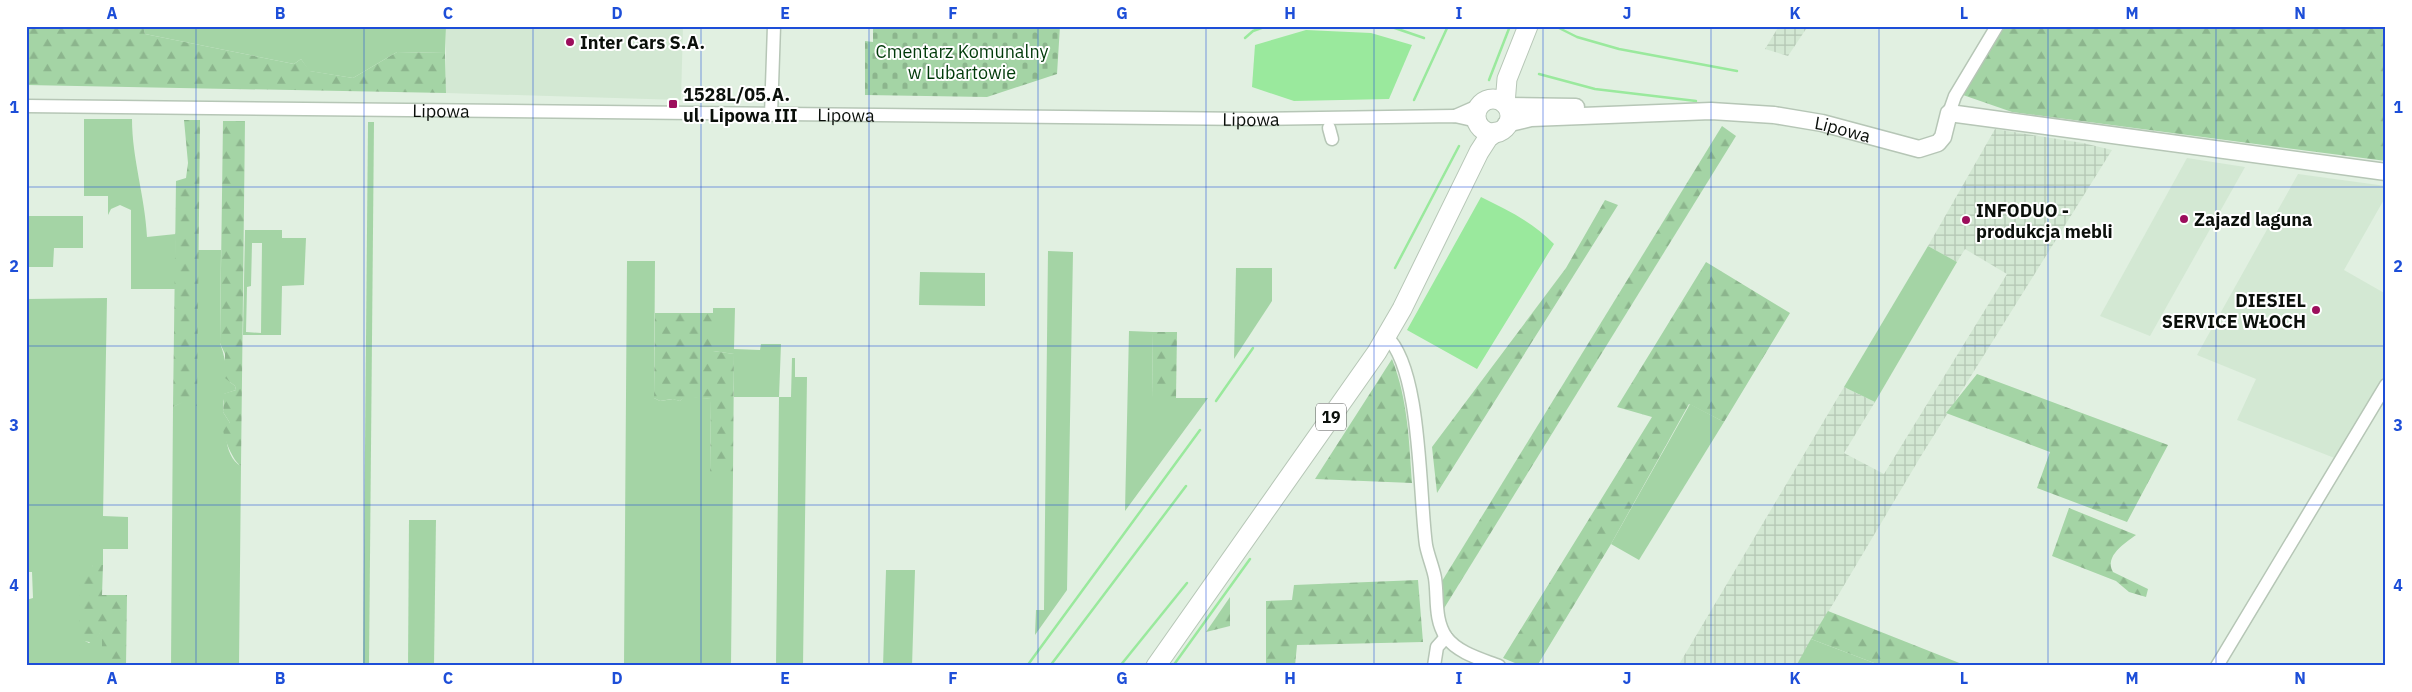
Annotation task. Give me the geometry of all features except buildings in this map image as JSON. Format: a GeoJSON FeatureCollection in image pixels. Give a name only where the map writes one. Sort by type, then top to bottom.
{"type":"FeatureCollection","features":[{"type":"Feature","properties":{"kind":"highway","name":"19"},"geometry":{"type":"LineString","coordinates":[[1156,666],[1372,360],[1386,336],[1444,226],[1479,152],[1488,138],[1493,115],[1528,26]]}},
{"type":"Feature","properties":{"kind":"main road","name":"Lipowa"},"geometry":{"type":"LineString","coordinates":[[1493,115],[1531,118],[1711,111],[1774,115],[1822,123],[1918,149],[1928,148],[1944,137],[1949,113]]}},
{"type":"Feature","properties":{"kind":"main road"},"geometry":{"type":"LineString","coordinates":[[1949,113],[2386,172]]}},
{"type":"Feature","properties":{"kind":"street"},"geometry":{"type":"LineString","coordinates":[[771,115],[774,26]]}},
{"type":"Feature","properties":{"kind":"street"},"geometry":{"type":"LineString","coordinates":[[1949,113],[1955,96],[1997,26]]}},
{"type":"Feature","properties":{"kind":"street","name":"Lipowa"},"geometry":{"type":"LineString","coordinates":[[26,106],[1254,119],[1493,115]]}},
{"type":"Feature","properties":{"kind":"street"},"geometry":{"type":"LineString","coordinates":[[1386,336],[1396,348],[1410,389],[1426,544],[1435,578],[1437,614],[1446,637],[1454,645],[1469,654],[1498,666]]}},
{"type":"Feature","properties":{"kind":"street"},"geometry":{"type":"LineString","coordinates":[[2217,666],[2386,385]]}},
{"type":"Feature","properties":{"kind":"street"},"geometry":{"type":"LineString","coordinates":[[1434,666],[1438,648],[1446,637]]}},
{"type":"Feature","properties":{"kind":"shaded area"},"geometry":{"type":"Polygon","coordinates":[[[446,26],[683,26],[681,100],[446,93],[446,26]]]}},
{"type":"Feature","properties":{"kind":"shaded area"},"geometry":{"type":"Polygon","coordinates":[[[1779,26],[1808,26],[1788,56],[1765,49],[1779,26]]]}},
{"type":"Feature","properties":{"kind":"shaded area"},"geometry":{"type":"Polygon","coordinates":[[[1306,30],[1371,33],[1412,45],[1389,99],[1294,101],[1252,87],[1255,45],[1306,30]]]}},
{"type":"Feature","properties":{"kind":"shaded area"},"geometry":{"type":"Polygon","coordinates":[[[1995,129],[2083,143],[2112,150],[1921,456],[1796,666],[1678,666],[1844,387],[1875,402],[1844,453],[1884,474],[2007,274],[1965,249],[1957,262],[1928,246],[1995,129]]]}},
{"type":"Feature","properties":{"kind":"shaded area"},"geometry":{"type":"Polygon","coordinates":[[[2187,158],[2245,167],[2150,336],[2100,316],[2187,158]]]}},
{"type":"Feature","properties":{"kind":"shaded area"},"geometry":{"type":"Polygon","coordinates":[[[2298,174],[2386,186],[2386,196],[2344,270],[2386,294],[2386,377],[2337,459],[2237,420],[2256,379],[2197,355],[2298,174]]]}},
{"type":"Feature","properties":{"kind":"shaded area"},"geometry":{"type":"Polygon","coordinates":[[[1481,197],[1529,223],[1554,244],[1477,369],[1407,330],[1481,197]]]}},
{"type":"Feature","properties":{"kind":"green space"},"geometry":{"type":"Polygon","coordinates":[[[26,26],[143,26],[145,34],[294,64],[301,59],[310,71],[353,78],[397,52],[445,53],[446,93],[26,85],[26,26]]]}},
{"type":"Feature","properties":{"kind":"green space"},"geometry":{"type":"Polygon","coordinates":[[[143,26],[446,26],[445,53],[397,52],[353,78],[309,71],[301,59],[294,64],[145,34],[143,26]]]}},
{"type":"Feature","properties":{"kind":"green space","name":"Cmentarz Komunalny w Lubartowie"},"geometry":{"type":"Polygon","coordinates":[[[873,26],[1060,26],[1057,74],[987,97],[865,95],[865,41],[873,42],[873,26]]]}},
{"type":"Feature","properties":{"kind":"green space"},"geometry":{"type":"Polygon","coordinates":[[[2004,26],[2386,26],[2386,161],[2012,112],[1963,95],[2004,26]]]}},
{"type":"Feature","properties":{"kind":"green space"},"geometry":{"type":"Polygon","coordinates":[[[84,119],[132,119],[134,149],[147,237],[176,234],[175,289],[131,289],[131,210],[120,205],[111,209],[108,215],[108,196],[84,196],[84,119]]]}},
{"type":"Feature","properties":{"kind":"green space"},"geometry":{"type":"Polygon","coordinates":[[[184,120],[200,120],[197,406],[188,404],[186,401],[173,407],[176,181],[186,178],[188,163],[184,120]]]}},
{"type":"Feature","properties":{"kind":"green space"},"geometry":{"type":"Polygon","coordinates":[[[223,121],[245,121],[241,466],[231,453],[223,428],[223,424],[230,423],[223,412],[223,394],[236,390],[235,386],[225,378],[225,354],[220,343],[223,121]]]}},
{"type":"Feature","properties":{"kind":"green space"},"geometry":{"type":"Polygon","coordinates":[[[368,122],[374,122],[369,666],[363,666],[368,122]]]}},
{"type":"Feature","properties":{"kind":"green space"},"geometry":{"type":"Polygon","coordinates":[[[1722,126],[1736,136],[1443,610],[1439,586],[1722,126]]]}},
{"type":"Feature","properties":{"kind":"green space"},"geometry":{"type":"Polygon","coordinates":[[[1605,200],[1618,205],[1437,493],[1432,447],[1566,268],[1605,200]]]}},
{"type":"Feature","properties":{"kind":"green space"},"geometry":{"type":"Polygon","coordinates":[[[26,216],[83,216],[83,248],[54,248],[53,267],[26,267],[26,216]]]}},
{"type":"Feature","properties":{"kind":"green space"},"geometry":{"type":"Polygon","coordinates":[[[245,230],[282,230],[282,238],[306,238],[304,285],[282,286],[281,335],[243,335],[245,230]],[[252,243],[251,286],[247,287],[246,332],[261,333],[262,243],[252,243]]]}},
{"type":"Feature","properties":{"kind":"green space"},"geometry":{"type":"Polygon","coordinates":[[[1928,246],[1957,262],[1875,402],[1844,387],[1928,246]]]}},
{"type":"Feature","properties":{"kind":"green space"},"geometry":{"type":"Polygon","coordinates":[[[198,250],[221,250],[220,343],[230,382],[235,386],[236,390],[224,394],[223,412],[230,423],[227,440],[230,453],[236,463],[241,466],[239,666],[171,666],[173,407],[186,400],[198,300],[198,250]]]}},
{"type":"Feature","properties":{"kind":"green space"},"geometry":{"type":"Polygon","coordinates":[[[1048,251],[1073,252],[1067,590],[1035,635],[1036,610],[1044,610],[1048,251]]]}},
{"type":"Feature","properties":{"kind":"green space"},"geometry":{"type":"Polygon","coordinates":[[[627,261],[655,261],[654,398],[660,401],[673,399],[680,401],[685,396],[711,399],[710,473],[733,474],[731,666],[624,666],[627,261]]]}},
{"type":"Feature","properties":{"kind":"green space"},"geometry":{"type":"Polygon","coordinates":[[[1706,262],[1790,313],[1724,422],[1689,404],[1611,544],[1537,666],[1522,666],[1503,658],[1652,417],[1617,407],[1706,262]]]}},
{"type":"Feature","properties":{"kind":"green space"},"geometry":{"type":"Polygon","coordinates":[[[1236,268],[1272,268],[1272,301],[1234,359],[1236,268]]]}},
{"type":"Feature","properties":{"kind":"green space"},"geometry":{"type":"Polygon","coordinates":[[[920,272],[985,273],[985,306],[919,305],[920,272]]]}},
{"type":"Feature","properties":{"kind":"green space"},"geometry":{"type":"Polygon","coordinates":[[[107,298],[103,516],[128,517],[128,549],[103,549],[103,565],[93,565],[83,640],[89,643],[97,637],[102,629],[102,666],[26,666],[26,600],[33,598],[32,572],[26,572],[26,299],[107,298]]]}},
{"type":"Feature","properties":{"kind":"green space"},"geometry":{"type":"Polygon","coordinates":[[[713,308],[735,308],[734,349],[760,350],[761,344],[781,344],[779,397],[734,397],[734,354],[713,351],[713,308]]]}},
{"type":"Feature","properties":{"kind":"green space"},"geometry":{"type":"Polygon","coordinates":[[[655,313],[713,313],[713,351],[734,354],[733,474],[710,474],[711,399],[685,397],[680,401],[672,399],[660,401],[654,398],[655,313]]]}},
{"type":"Feature","properties":{"kind":"green space"},"geometry":{"type":"Polygon","coordinates":[[[1129,331],[1153,332],[1152,398],[1208,398],[1125,511],[1129,331]]]}},
{"type":"Feature","properties":{"kind":"green space"},"geometry":{"type":"Polygon","coordinates":[[[1153,332],[1177,332],[1176,398],[1152,398],[1153,332]]]}},
{"type":"Feature","properties":{"kind":"green space"},"geometry":{"type":"Polygon","coordinates":[[[792,358],[795,358],[795,377],[807,377],[803,666],[776,666],[779,397],[791,397],[792,358]]]}},
{"type":"Feature","properties":{"kind":"green space"},"geometry":{"type":"Polygon","coordinates":[[[1392,359],[1405,405],[1412,483],[1315,479],[1392,359]]]}},
{"type":"Feature","properties":{"kind":"green space"},"geometry":{"type":"Polygon","coordinates":[[[1977,374],[2168,445],[2127,522],[2037,488],[2050,452],[1946,413],[1977,374]]]}},
{"type":"Feature","properties":{"kind":"green space"},"geometry":{"type":"Polygon","coordinates":[[[1690,404],[1724,422],[1639,560],[1611,544],[1690,404]]]}},
{"type":"Feature","properties":{"kind":"green space"},"geometry":{"type":"Polygon","coordinates":[[[2069,508],[2136,535],[2117,550],[2113,555],[2111,566],[2113,572],[2148,589],[2146,597],[2129,592],[2116,581],[2052,556],[2069,508]]]}},
{"type":"Feature","properties":{"kind":"green space"},"geometry":{"type":"Polygon","coordinates":[[[409,520],[436,520],[434,666],[408,666],[409,520]]]}},
{"type":"Feature","properties":{"kind":"green space"},"geometry":{"type":"Polygon","coordinates":[[[93,565],[103,565],[102,595],[127,595],[126,666],[102,666],[102,630],[94,643],[79,640],[80,589],[93,565]]]}},
{"type":"Feature","properties":{"kind":"green space"},"geometry":{"type":"Polygon","coordinates":[[[886,570],[915,570],[912,666],[883,666],[886,570]]]}},
{"type":"Feature","properties":{"kind":"green space"},"geometry":{"type":"Polygon","coordinates":[[[1418,580],[1423,642],[1297,645],[1295,666],[1266,666],[1266,601],[1292,600],[1294,585],[1418,580]]]}},
{"type":"Feature","properties":{"kind":"green space"},"geometry":{"type":"Polygon","coordinates":[[[1230,597],[1230,626],[1206,632],[1230,597]]]}},
{"type":"Feature","properties":{"kind":"green space"},"geometry":{"type":"Polygon","coordinates":[[[1828,611],[1967,666],[1882,666],[1811,639],[1828,611]]]}},
{"type":"Feature","properties":{"kind":"green space"},"geometry":{"type":"Polygon","coordinates":[[[1811,639],[1882,666],[1796,666],[1811,639]]]}},
{"type":"Feature","properties":{"kind":"waterway"},"geometry":{"type":"LineString","coordinates":[[1245,38],[1253,31],[1267,26]]}},
{"type":"Feature","properties":{"kind":"waterway"},"geometry":{"type":"LineString","coordinates":[[1389,26],[1424,38]]}},
{"type":"Feature","properties":{"kind":"waterway"},"geometry":{"type":"LineString","coordinates":[[1414,100],[1448,26]]}},
{"type":"Feature","properties":{"kind":"waterway"},"geometry":{"type":"LineString","coordinates":[[1489,80],[1510,26]]}},
{"type":"Feature","properties":{"kind":"waterway"},"geometry":{"type":"LineString","coordinates":[[1555,26],[1577,37],[1619,49],[1737,71]]}},
{"type":"Feature","properties":{"kind":"waterway"},"geometry":{"type":"LineString","coordinates":[[1539,74],[1595,89],[1696,101]]}},
{"type":"Feature","properties":{"kind":"waterway"},"geometry":{"type":"LineString","coordinates":[[1395,268],[1459,146]]}},
{"type":"Feature","properties":{"kind":"waterway"},"geometry":{"type":"LineString","coordinates":[[1216,401],[1253,348]]}},
{"type":"Feature","properties":{"kind":"waterway"},"geometry":{"type":"LineString","coordinates":[[1027,666],[1200,430]]}},
{"type":"Feature","properties":{"kind":"waterway"},"geometry":{"type":"LineString","coordinates":[[1050,666],[1186,486]]}},
{"type":"Feature","properties":{"kind":"waterway"},"geometry":{"type":"LineString","coordinates":[[1173,666],[1250,559]]}},
{"type":"Feature","properties":{"kind":"waterway"},"geometry":{"type":"LineString","coordinates":[[1120,666],[1187,583]]}},
{"type":"Feature","properties":{"kind":"place","name":"Inter Cars S.A."},"geometry":{"type":"Point","coordinates":[570,42]}},
{"type":"Feature","properties":{"kind":"place","name":"1528L/05.A. ul. Lipowa III"},"geometry":{"type":"Point","coordinates":[673,104]}},
{"type":"Feature","properties":{"kind":"place","name":"Zajazd laguna"},"geometry":{"type":"Point","coordinates":[2184,219]}},
{"type":"Feature","properties":{"kind":"place","name":"INFODUO - produkcja mebli"},"geometry":{"type":"Point","coordinates":[1966,220]}},
{"type":"Feature","properties":{"kind":"place","name":"DIESIEL SERVICE WŁOCH"},"geometry":{"type":"Point","coordinates":[2316,310]}}]}
